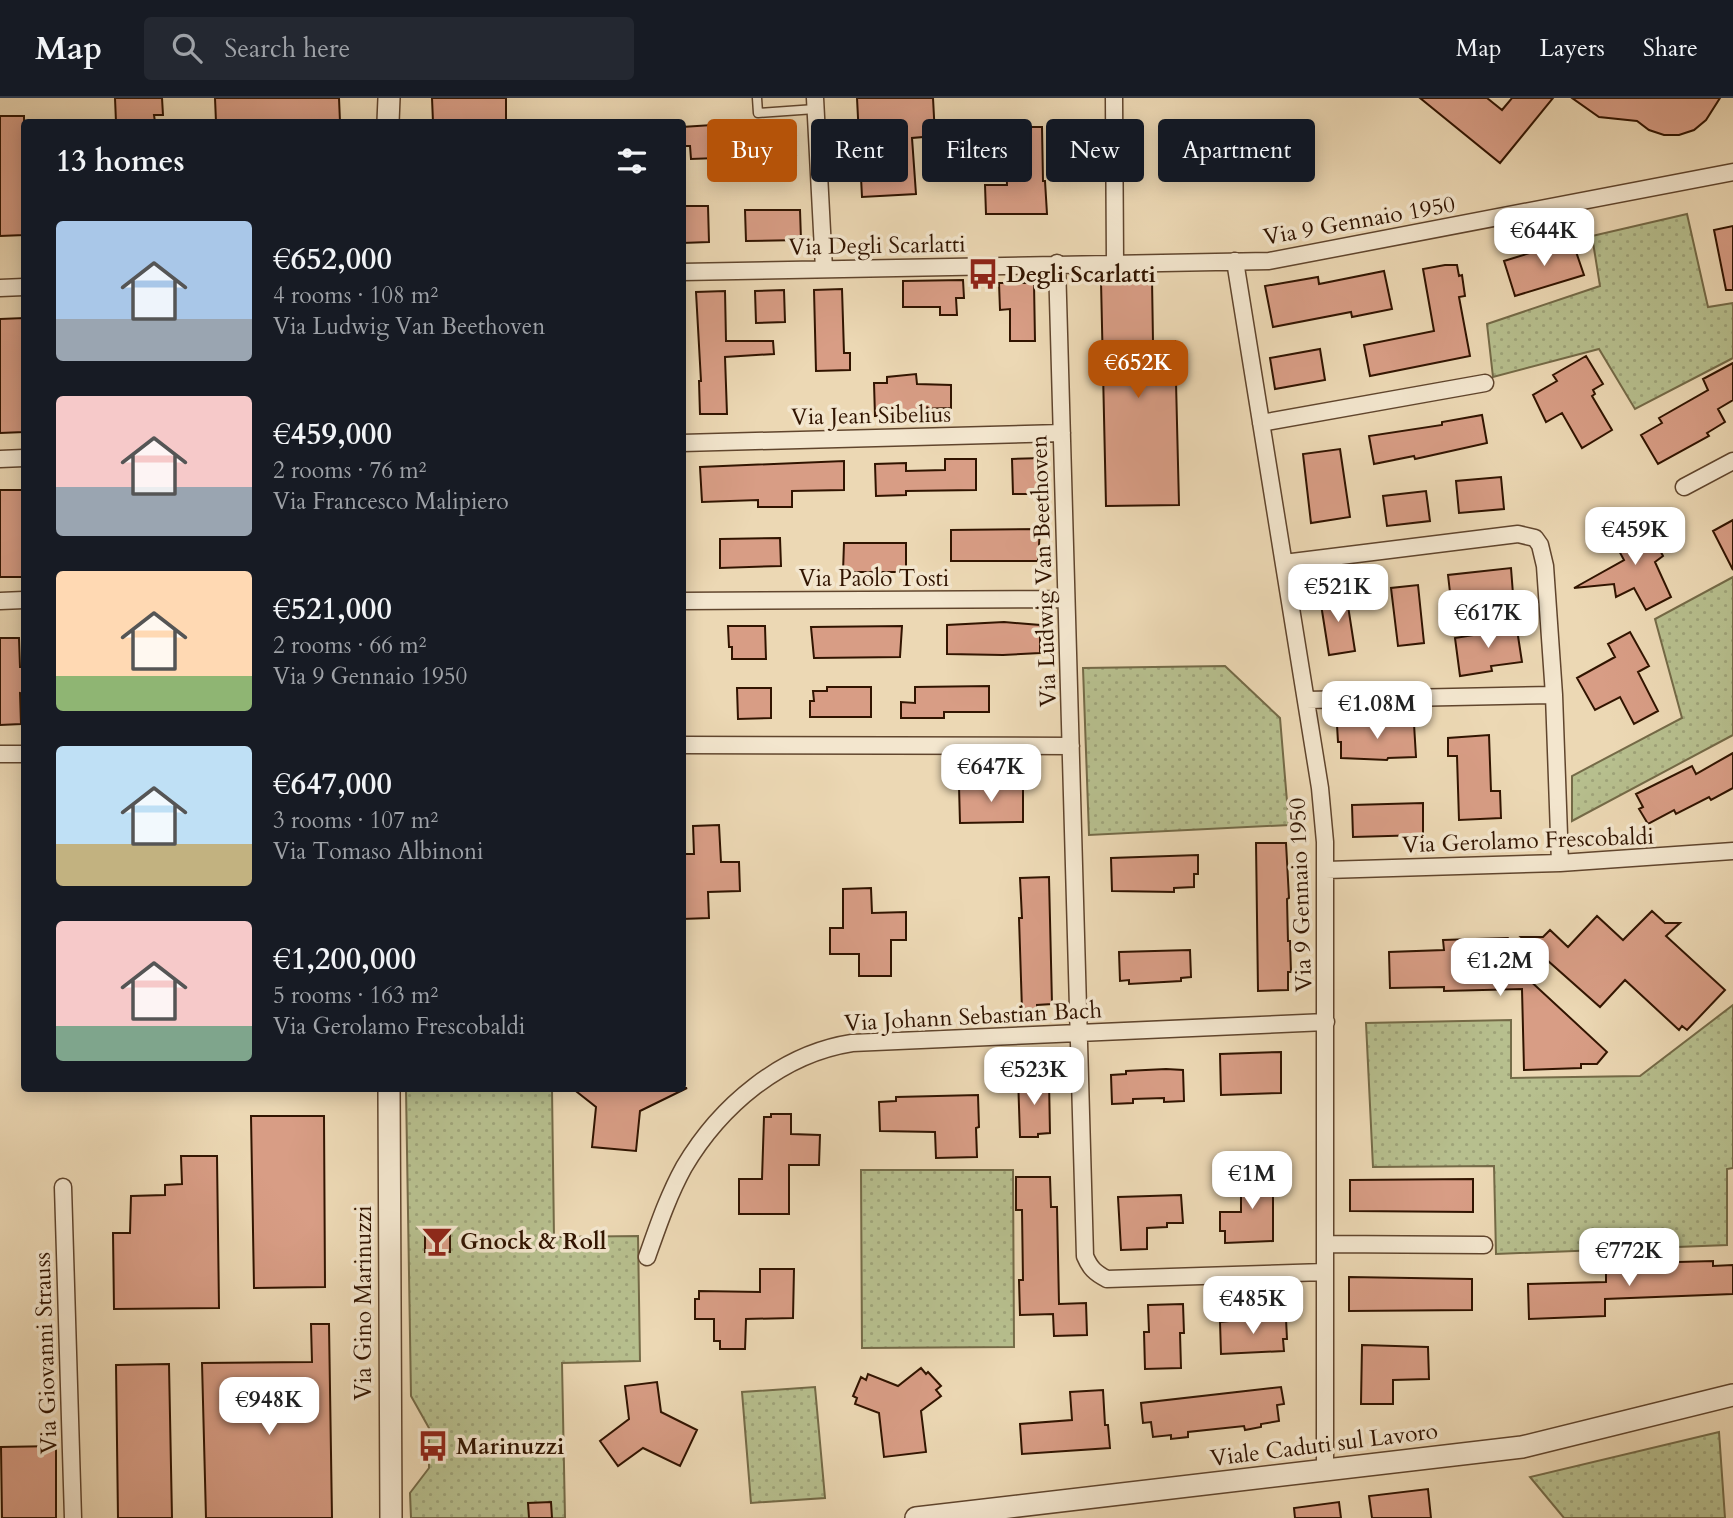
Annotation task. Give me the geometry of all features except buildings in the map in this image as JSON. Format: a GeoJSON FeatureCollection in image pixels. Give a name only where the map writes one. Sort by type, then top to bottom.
{"type":"FeatureCollection","features":[{"type":"Feature","properties":{"kind":"street"},"geometry":{"type":"LineString","coordinates":[[388,119],[389,98]]}},
{"type":"Feature","properties":{"kind":"street"},"geometry":{"type":"LineString","coordinates":[[1114,98],[1115,262]]}},
{"type":"Feature","properties":{"kind":"street"},"geometry":{"type":"LineString","coordinates":[[815,104],[824,269]]}},
{"type":"Feature","properties":{"kind":"street","name":"Via 9 Gennaio 1950"},"geometry":{"type":"LineString","coordinates":[[1325,1471],[1326,870],[1320,788],[1235,261],[1269,261],[1733,172]]}},
{"type":"Feature","properties":{"kind":"street","name":"Via Degli Scarlatti"},"geometry":{"type":"LineString","coordinates":[[686,272],[1235,261]]}},
{"type":"Feature","properties":{"kind":"street","name":"Via Ludwig Van Beethoven"},"geometry":{"type":"LineString","coordinates":[[1057,264],[1085,1256],[1090,1267],[1107,1279],[1325,1272]]}},
{"type":"Feature","properties":{"kind":"street"},"geometry":{"type":"LineString","coordinates":[[0,288],[21,287]]}},
{"type":"Feature","properties":{"kind":"street"},"geometry":{"type":"LineString","coordinates":[[1261,423],[1485,383]]}},
{"type":"Feature","properties":{"kind":"street","name":"Via Jean Sibelius"},"geometry":{"type":"LineString","coordinates":[[686,443],[1062,433]]}},
{"type":"Feature","properties":{"kind":"street"},"geometry":{"type":"LineString","coordinates":[[0,459],[21,458]]}},
{"type":"Feature","properties":{"kind":"street"},"geometry":{"type":"LineString","coordinates":[[1684,487],[1733,461]]}},
{"type":"Feature","properties":{"kind":"street"},"geometry":{"type":"LineString","coordinates":[[1284,563],[1518,534],[1535,538],[1540,545],[1545,566],[1554,695],[1560,863]]}},
{"type":"Feature","properties":{"kind":"street","name":"Via Paolo Tosti"},"geometry":{"type":"LineString","coordinates":[[686,601],[1065,599]]}},
{"type":"Feature","properties":{"kind":"street"},"geometry":{"type":"LineString","coordinates":[[0,601],[21,600]]}},
{"type":"Feature","properties":{"kind":"street"},"geometry":{"type":"LineString","coordinates":[[1306,700],[1554,695]]}},
{"type":"Feature","properties":{"kind":"street"},"geometry":{"type":"LineString","coordinates":[[686,745],[1071,746]]}},
{"type":"Feature","properties":{"kind":"street"},"geometry":{"type":"LineString","coordinates":[[0,754],[21,754]]}},
{"type":"Feature","properties":{"kind":"street","name":"Via Gerolamo Frescobaldi"},"geometry":{"type":"LineString","coordinates":[[1326,870],[1560,863],[1733,851]]}},
{"type":"Feature","properties":{"kind":"street","name":"Via Johann Sebastian Bach"},"geometry":{"type":"LineString","coordinates":[[647,1257],[664,1208],[679,1177],[712,1128],[748,1091],[784,1066],[828,1047],[852,1043],[1326,1021]]}},
{"type":"Feature","properties":{"kind":"street","name":"Via Gino Marinuzzi"},"geometry":{"type":"LineString","coordinates":[[389,1092],[391,1518]]}},
{"type":"Feature","properties":{"kind":"street","name":"Via Giovanni Strauss"},"geometry":{"type":"LineString","coordinates":[[63,1187],[73,1518]]}},
{"type":"Feature","properties":{"kind":"street"},"geometry":{"type":"LineString","coordinates":[[1325,1244],[1484,1245]]}},
{"type":"Feature","properties":{"kind":"street","name":"Viale Caduti sul Lavoro"},"geometry":{"type":"LineString","coordinates":[[916,1518],[967,1515],[1522,1447],[1733,1395]]}},
{"type":"Feature","properties":{"kind":"lane"},"geometry":{"type":"LineString","coordinates":[[757,98],[758,113],[815,104]]}},
{"type":"Feature","properties":{"kind":"green space"},"geometry":{"type":"Polygon","coordinates":[[[1687,214],[1708,307],[1733,303],[1733,358],[1635,409],[1599,349],[1493,377],[1487,324],[1600,286],[1592,236],[1687,214]]]}},
{"type":"Feature","properties":{"kind":"green space"},"geometry":{"type":"Polygon","coordinates":[[[1733,577],[1733,735],[1572,821],[1572,776],[1682,718],[1655,619],[1733,577]]]}},
{"type":"Feature","properties":{"kind":"green space"},"geometry":{"type":"Polygon","coordinates":[[[1225,666],[1280,718],[1289,825],[1089,835],[1083,668],[1225,666]]]}},
{"type":"Feature","properties":{"kind":"green space"},"geometry":{"type":"Polygon","coordinates":[[[1733,1005],[1733,1168],[1727,1169],[1727,1245],[1496,1254],[1494,1166],[1373,1167],[1366,1023],[1511,1020],[1511,1078],[1640,1076],[1733,1005]]]}},
{"type":"Feature","properties":{"kind":"green space"},"geometry":{"type":"Polygon","coordinates":[[[406,1092],[552,1092],[554,1237],[638,1236],[640,1361],[562,1363],[565,1518],[411,1518],[410,1493],[429,1468],[429,1428],[411,1396],[406,1092]]]}},
{"type":"Feature","properties":{"kind":"green space"},"geometry":{"type":"Polygon","coordinates":[[[861,1170],[1013,1170],[1014,1347],[862,1348],[861,1170]]]}},
{"type":"Feature","properties":{"kind":"green space"},"geometry":{"type":"Polygon","coordinates":[[[815,1387],[825,1498],[751,1503],[742,1392],[815,1387]]]}},
{"type":"Feature","properties":{"kind":"green space"},"geometry":{"type":"Polygon","coordinates":[[[1719,1432],[1725,1518],[1564,1518],[1530,1477],[1719,1432]]]}},
{"type":"Feature","properties":{"kind":"place","name":"Degli Scarlatti"},"geometry":{"type":"Point","coordinates":[983,274]}},
{"type":"Feature","properties":{"kind":"place","name":"Gnock & Roll"},"geometry":{"type":"Point","coordinates":[437,1241]}},
{"type":"Feature","properties":{"kind":"place","name":"Marinuzzi"},"geometry":{"type":"Point","coordinates":[433,1446]}}]}
